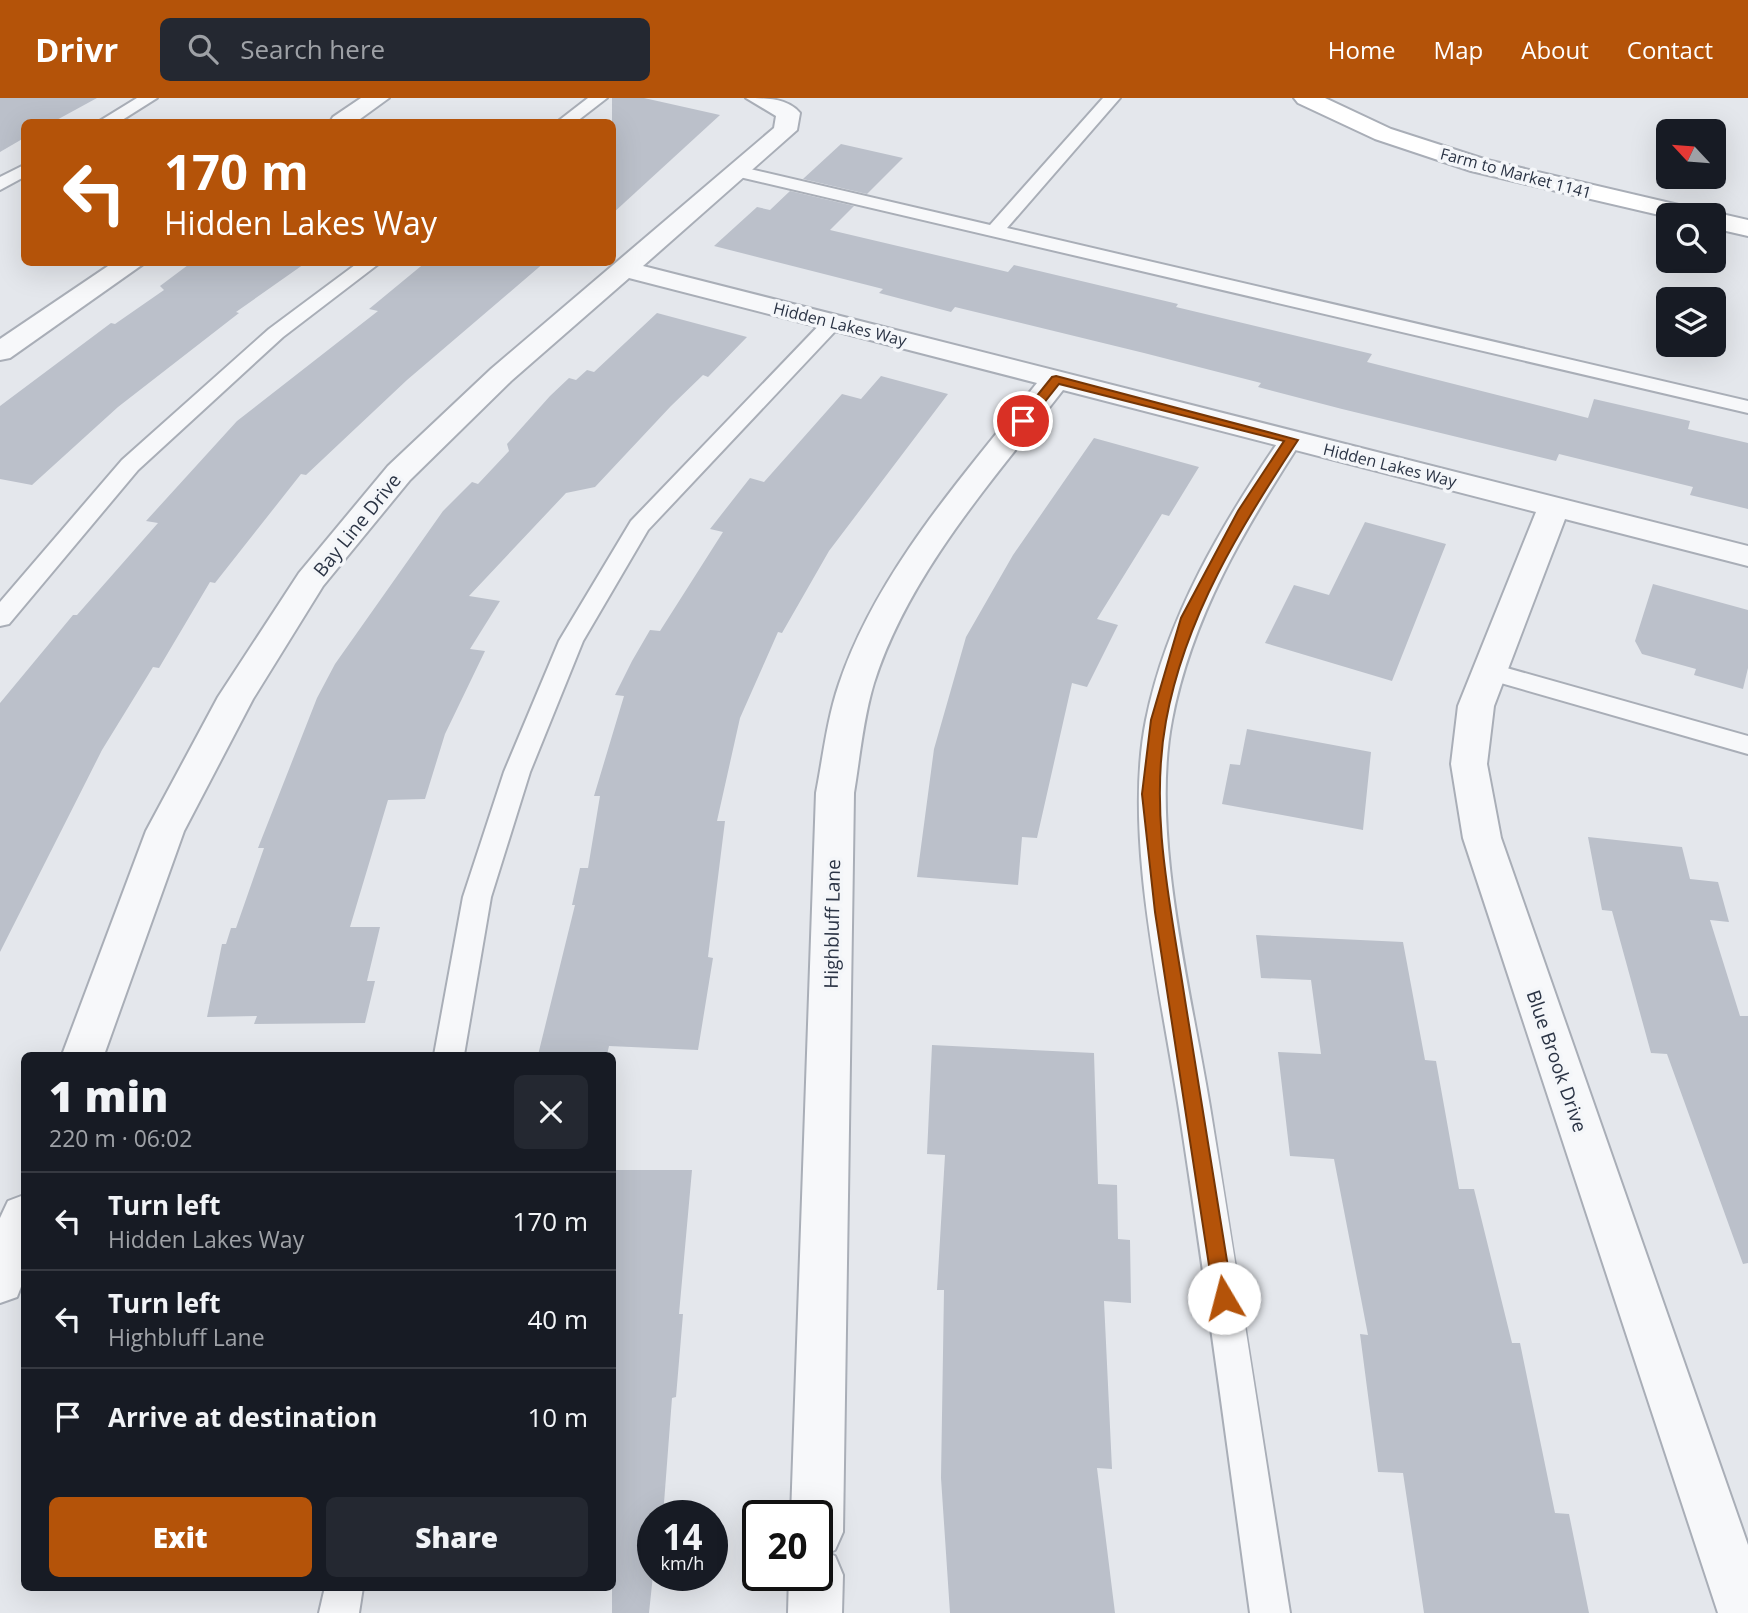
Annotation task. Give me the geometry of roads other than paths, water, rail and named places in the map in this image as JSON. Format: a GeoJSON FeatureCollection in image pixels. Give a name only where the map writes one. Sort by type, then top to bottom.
{"type":"FeatureCollection","features":[{"type":"Feature","properties":{"kind":"street"},"geometry":{"type":"LineString","coordinates":[[346,119],[377,98]]}},
{"type":"Feature","properties":{"kind":"street","name":"Bay Line Drive"},"geometry":{"type":"LineString","coordinates":[[84,1052],[165,831],[236,697],[311,580],[399,472],[501,375],[785,130],[788,113],[758,98]]}},
{"type":"Feature","properties":{"kind":"street","name":"Farm to Market 1141"},"geometry":{"type":"LineString","coordinates":[[1307,98],[1383,134],[1480,166],[1656,207]]}},
{"type":"Feature","properties":{"kind":"street"},"geometry":{"type":"LineString","coordinates":[[1726,223],[1748,228]]}},
{"type":"Feature","properties":{"kind":"street"},"geometry":{"type":"LineString","coordinates":[[0,352],[127,266]]}},
{"type":"Feature","properties":{"kind":"street","name":"Hidden Lakes Way"},"geometry":{"type":"LineString","coordinates":[[624,269],[1748,556]]}},
{"type":"Feature","properties":{"kind":"street","name":"Highbluff Lane"},"geometry":{"type":"LineString","coordinates":[[818,1500],[835,793],[856,688],[859,674],[891,610],[942,525],[1056,379]]}},
{"type":"Feature","properties":{"kind":"street","name":"Blue Brook Drive"},"geometry":{"type":"LineString","coordinates":[[1554,507],[1476,706],[1469,764],[1482,838],[1745,1613]]}},
{"type":"Feature","properties":{"kind":"street"},"geometry":{"type":"LineString","coordinates":[[0,1282],[21,1223]]}},
{"type":"Feature","properties":{"kind":"street"},"geometry":{"type":"LineString","coordinates":[[815,1613],[816,1591]]}},
{"type":"Feature","properties":{"kind":"lane"},"geometry":{"type":"LineString","coordinates":[[112,119],[149,98]]}},
{"type":"Feature","properties":{"kind":"lane"},"geometry":{"type":"LineString","coordinates":[[569,119],[599,98]]}},
{"type":"Feature","properties":{"kind":"lane"},"geometry":{"type":"LineString","coordinates":[[994,232],[1112,98]]}},
{"type":"Feature","properties":{"kind":"lane"},"geometry":{"type":"LineString","coordinates":[[0,185],[21,172]]}},
{"type":"Feature","properties":{"kind":"lane"},"geometry":{"type":"LineString","coordinates":[[737,172],[1748,407]]}},
{"type":"Feature","properties":{"kind":"lane"},"geometry":{"type":"LineString","coordinates":[[0,618],[130,465],[275,332],[366,266]]}},
{"type":"Feature","properties":{"kind":"lane"},"geometry":{"type":"LineString","coordinates":[[450,1052],[477,897],[517,772],[571,641],[639,526],[833,322]]}},
{"type":"Feature","properties":{"kind":"lane"},"geometry":{"type":"LineString","coordinates":[[1270,1613],[1163,912],[1150,794],[1159,720],[1188,618],[1245,511],[1291,440]]}},
{"type":"Feature","properties":{"kind":"lane"},"geometry":{"type":"LineString","coordinates":[[1489,671],[1748,745]]}},
{"type":"Feature","properties":{"kind":"lane"},"geometry":{"type":"LineString","coordinates":[[339,1613],[343,1591]]}}]}
